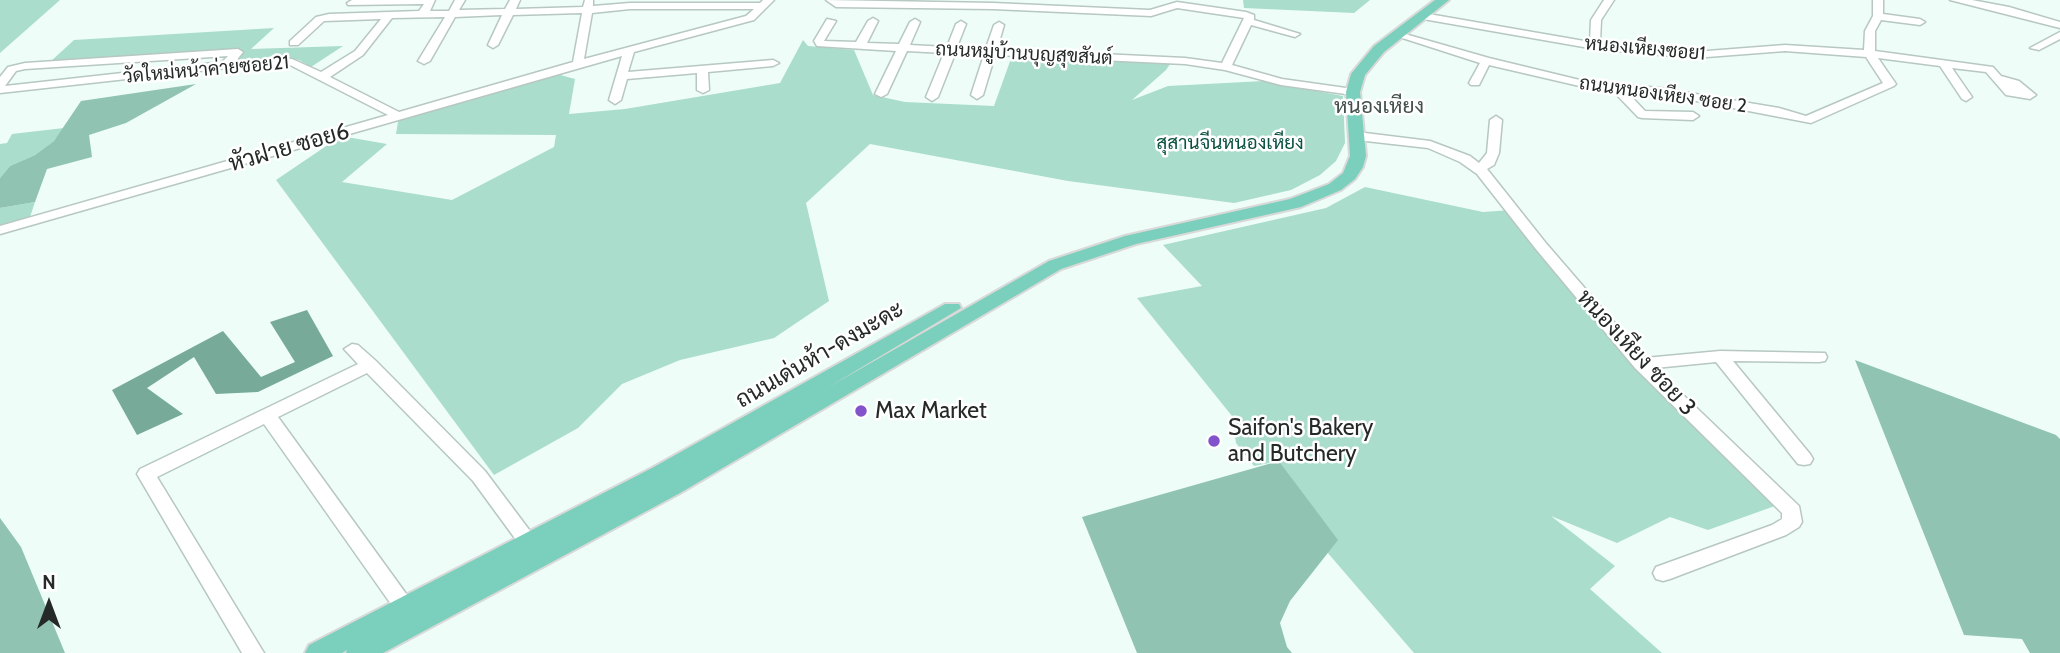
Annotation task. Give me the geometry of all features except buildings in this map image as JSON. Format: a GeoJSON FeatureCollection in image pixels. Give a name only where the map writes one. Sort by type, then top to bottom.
{"type":"FeatureCollection","features":[{"type":"Feature","properties":{"kind":"main road"},"geometry":{"type":"LineString","coordinates":[[1353,92],[1358,74],[1365,63],[1443,0]]}},
{"type":"Feature","properties":{"kind":"main road","name":"ถนนเด่นห้า-ดงมะดะ"},"geometry":{"type":"LineString","coordinates":[[318,653],[405,608],[436,602],[672,487],[1055,265],[1131,240],[1335,187],[1349,176],[1358,156],[1353,92]]}},
{"type":"Feature","properties":{"kind":"main road","name":"ถนนเด่นห้า-ดงมะดะ"},"geometry":{"type":"LineString","coordinates":[[359,653],[529,543],[660,474],[1044,257],[1123,231],[1290,199]]}},
{"type":"Feature","properties":{"kind":"street"},"geometry":{"type":"LineString","coordinates":[[424,61],[460,0]]}},
{"type":"Feature","properties":{"kind":"street"},"geometry":{"type":"LineString","coordinates":[[493,45],[515,0]]}},
{"type":"Feature","properties":{"kind":"street"},"geometry":{"type":"LineString","coordinates":[[831,0],[836,4],[1023,4],[1151,13],[1177,5],[1246,15],[1250,17],[1226,67]]}},
{"type":"Feature","properties":{"kind":"street"},"geometry":{"type":"LineString","coordinates":[[1219,11],[1224,0]]}},
{"type":"Feature","properties":{"kind":"street"},"geometry":{"type":"LineString","coordinates":[[1595,46],[1596,20],[1609,0]]}},
{"type":"Feature","properties":{"kind":"street"},"geometry":{"type":"LineString","coordinates":[[1869,54],[1870,31],[1878,16],[1878,0]]}},
{"type":"Feature","properties":{"kind":"street"},"geometry":{"type":"LineString","coordinates":[[1955,0],[2005,9],[2060,25]]}},
{"type":"Feature","properties":{"kind":"street"},"geometry":{"type":"LineString","coordinates":[[352,3],[430,1],[423,14]]}},
{"type":"Feature","properties":{"kind":"street"},"geometry":{"type":"LineString","coordinates":[[294,43],[324,18],[510,12],[589,5],[766,3]]}},
{"type":"Feature","properties":{"kind":"street","name":"หัวฝาย ซอย6"},"geometry":{"type":"LineString","coordinates":[[0,230],[578,64],[750,18],[766,3]]}},
{"type":"Feature","properties":{"kind":"street"},"geometry":{"type":"LineString","coordinates":[[578,64],[589,5]]}},
{"type":"Feature","properties":{"kind":"street"},"geometry":{"type":"LineString","coordinates":[[323,76],[359,53],[389,15]]}},
{"type":"Feature","properties":{"kind":"street","name":"หนองเหียงซอย1"},"geometry":{"type":"LineString","coordinates":[[1423,16],[1595,46],[1694,55],[1785,48],[1869,54],[1989,69],[1997,78]]}},
{"type":"Feature","properties":{"kind":"street"},"geometry":{"type":"LineString","coordinates":[[1878,16],[1920,22]]}},
{"type":"Feature","properties":{"kind":"street","name":"ถนนหมู่บ้านบุญสุขสันต์"},"geometry":{"type":"LineString","coordinates":[[831,21],[819,41],[821,44],[1185,61],[1226,67],[1281,82],[1353,92]]}},
{"type":"Feature","properties":{"kind":"street"},"geometry":{"type":"LineString","coordinates":[[860,46],[873,21]]}},
{"type":"Feature","properties":{"kind":"street"},"geometry":{"type":"LineString","coordinates":[[1247,21],[1295,34]]}},
{"type":"Feature","properties":{"kind":"street"},"geometry":{"type":"LineString","coordinates":[[881,94],[915,22]]}},
{"type":"Feature","properties":{"kind":"street"},"geometry":{"type":"LineString","coordinates":[[932,97],[961,24]]}},
{"type":"Feature","properties":{"kind":"street"},"geometry":{"type":"LineString","coordinates":[[977,95],[999,25]]}},
{"type":"Feature","properties":{"kind":"street","name":"ถนนหนองเหียง ซอย 2"},"geometry":{"type":"LineString","coordinates":[[1398,35],[1486,61],[1581,84],[1673,93],[1779,112],[1807,120],[1890,84],[1869,54]]}},
{"type":"Feature","properties":{"kind":"street"},"geometry":{"type":"LineString","coordinates":[[2035,48],[2060,35]]}},
{"type":"Feature","properties":{"kind":"street"},"geometry":{"type":"LineString","coordinates":[[615,100],[624,76],[629,50]]}},
{"type":"Feature","properties":{"kind":"street"},"geometry":{"type":"LineString","coordinates":[[0,88],[10,71],[25,66],[239,52],[225,65]]}},
{"type":"Feature","properties":{"kind":"street"},"geometry":{"type":"LineString","coordinates":[[1475,83],[1486,61]]}},
{"type":"Feature","properties":{"kind":"street","name":"วัดใหม่หน้าค่ายซอย21"},"geometry":{"type":"LineString","coordinates":[[0,88],[225,65],[292,62],[399,116]]}},
{"type":"Feature","properties":{"kind":"street"},"geometry":{"type":"LineString","coordinates":[[624,76],[773,62]]}},
{"type":"Feature","properties":{"kind":"street"},"geometry":{"type":"LineString","coordinates":[[1944,64],[1966,97]]}},
{"type":"Feature","properties":{"kind":"street"},"geometry":{"type":"LineString","coordinates":[[702,70],[703,90]]}},
{"type":"Feature","properties":{"kind":"street"},"geometry":{"type":"LineString","coordinates":[[1617,88],[1642,114],[1693,116]]}},
{"type":"Feature","properties":{"kind":"street"},"geometry":{"type":"LineString","coordinates":[[1479,169],[1489,162],[1493,153],[1496,120]]}},
{"type":"Feature","properties":{"kind":"street","name":"หนองเหียง ซอย 3"},"geometry":{"type":"LineString","coordinates":[[1356,139],[1430,145],[1465,159],[1479,169],[1641,364],[1793,515],[1792,522],[1779,530],[1663,573]]}},
{"type":"Feature","properties":{"kind":"street"},"geometry":{"type":"LineString","coordinates":[[352,349],[479,476],[529,543]]}},
{"type":"Feature","properties":{"kind":"street"},"geometry":{"type":"LineString","coordinates":[[1720,356],[1804,459]]}},
{"type":"Feature","properties":{"kind":"street"},"geometry":{"type":"LineString","coordinates":[[1641,364],[1720,356],[1819,357]]}},
{"type":"Feature","properties":{"kind":"street"},"geometry":{"type":"LineString","coordinates":[[253,653],[146,474],[370,365]]}},
{"type":"Feature","properties":{"kind":"street"},"geometry":{"type":"LineString","coordinates":[[267,415],[405,608]]}},
{"type":"Feature","properties":{"kind":"green space"},"geometry":{"type":"Polygon","coordinates":[[[0,0],[60,0],[0,53],[0,0]]]}},
{"type":"Feature","properties":{"kind":"green space"},"geometry":{"type":"Polygon","coordinates":[[[1243,0],[1370,0],[1354,13],[1244,8],[1243,0]]]}},
{"type":"Feature","properties":{"kind":"green space"},"geometry":{"type":"Polygon","coordinates":[[[274,28],[251,49],[343,46],[311,67],[299,60],[287,59],[231,62],[241,52],[239,49],[50,62],[74,40],[274,28]]]}},
{"type":"Feature","properties":{"kind":"green space","name":"สุสานจีนหนองเหียง"},"geometry":{"type":"Polygon","coordinates":[[[803,40],[808,46],[854,50],[873,95],[905,102],[994,106],[1013,53],[1172,61],[1166,70],[1132,100],[1168,86],[1264,81],[1343,96],[1345,143],[1336,161],[1320,175],[1291,190],[1234,203],[1068,181],[870,144],[806,203],[829,301],[774,338],[680,360],[622,384],[578,428],[494,475],[276,180],[341,136],[387,144],[342,182],[452,200],[554,147],[556,135],[396,134],[399,116],[549,72],[575,79],[569,114],[625,109],[780,83],[803,40]]]}},
{"type":"Feature","properties":{"kind":"green space"},"geometry":{"type":"Polygon","coordinates":[[[64,128],[54,141],[35,155],[10,166],[0,178],[0,144],[7,143],[12,134],[64,128]]]}},
{"type":"Feature","properties":{"kind":"green space"},"geometry":{"type":"Polygon","coordinates":[[[1365,187],[1483,212],[1511,210],[1648,371],[1783,503],[1708,530],[1670,517],[1617,543],[1551,516],[1615,566],[1590,589],[1662,653],[1414,653],[1327,552],[1337,540],[1279,461],[1254,466],[1236,443],[1232,416],[1137,298],[1202,286],[1163,245],[1326,208],[1365,187]]]}},
{"type":"Feature","properties":{"kind":"green space"},"geometry":{"type":"Polygon","coordinates":[[[35,202],[30,217],[0,225],[0,208],[35,202]]]}},
{"type":"Feature","properties":{"kind":"shaded area"},"geometry":{"type":"Polygon","coordinates":[[[196,84],[126,123],[89,135],[92,157],[47,169],[35,202],[0,208],[0,178],[10,166],[35,155],[54,141],[81,101],[196,84]]]}},
{"type":"Feature","properties":{"kind":"shaded area"},"geometry":{"type":"Polygon","coordinates":[[[307,310],[333,356],[258,392],[216,394],[194,357],[147,388],[183,414],[137,435],[112,390],[223,331],[261,377],[295,362],[270,322],[307,310]]]}},
{"type":"Feature","properties":{"kind":"shaded area"},"geometry":{"type":"Polygon","coordinates":[[[1855,360],[2056,435],[2060,439],[2060,653],[2030,653],[2022,639],[1964,635],[1855,360]]]}},
{"type":"Feature","properties":{"kind":"shaded area"},"geometry":{"type":"Polygon","coordinates":[[[1279,461],[1338,540],[1290,601],[1280,623],[1287,647],[1292,653],[1137,653],[1082,517],[1279,461]]]}},
{"type":"Feature","properties":{"kind":"shaded area"},"geometry":{"type":"Polygon","coordinates":[[[0,518],[21,547],[65,653],[0,653],[0,518]]]}},
{"type":"Feature","properties":{"kind":"place","name":"Max Market"},"geometry":{"type":"Point","coordinates":[861,411]}},
{"type":"Feature","properties":{"kind":"place","name":"Saifon's Bakery and Butchery"},"geometry":{"type":"Point","coordinates":[1214,441]}},
{"type":"Feature","properties":{"kind":"district","name":"หนองเหียง"},"geometry":{"type":"Point","coordinates":[1379,107]}}]}
